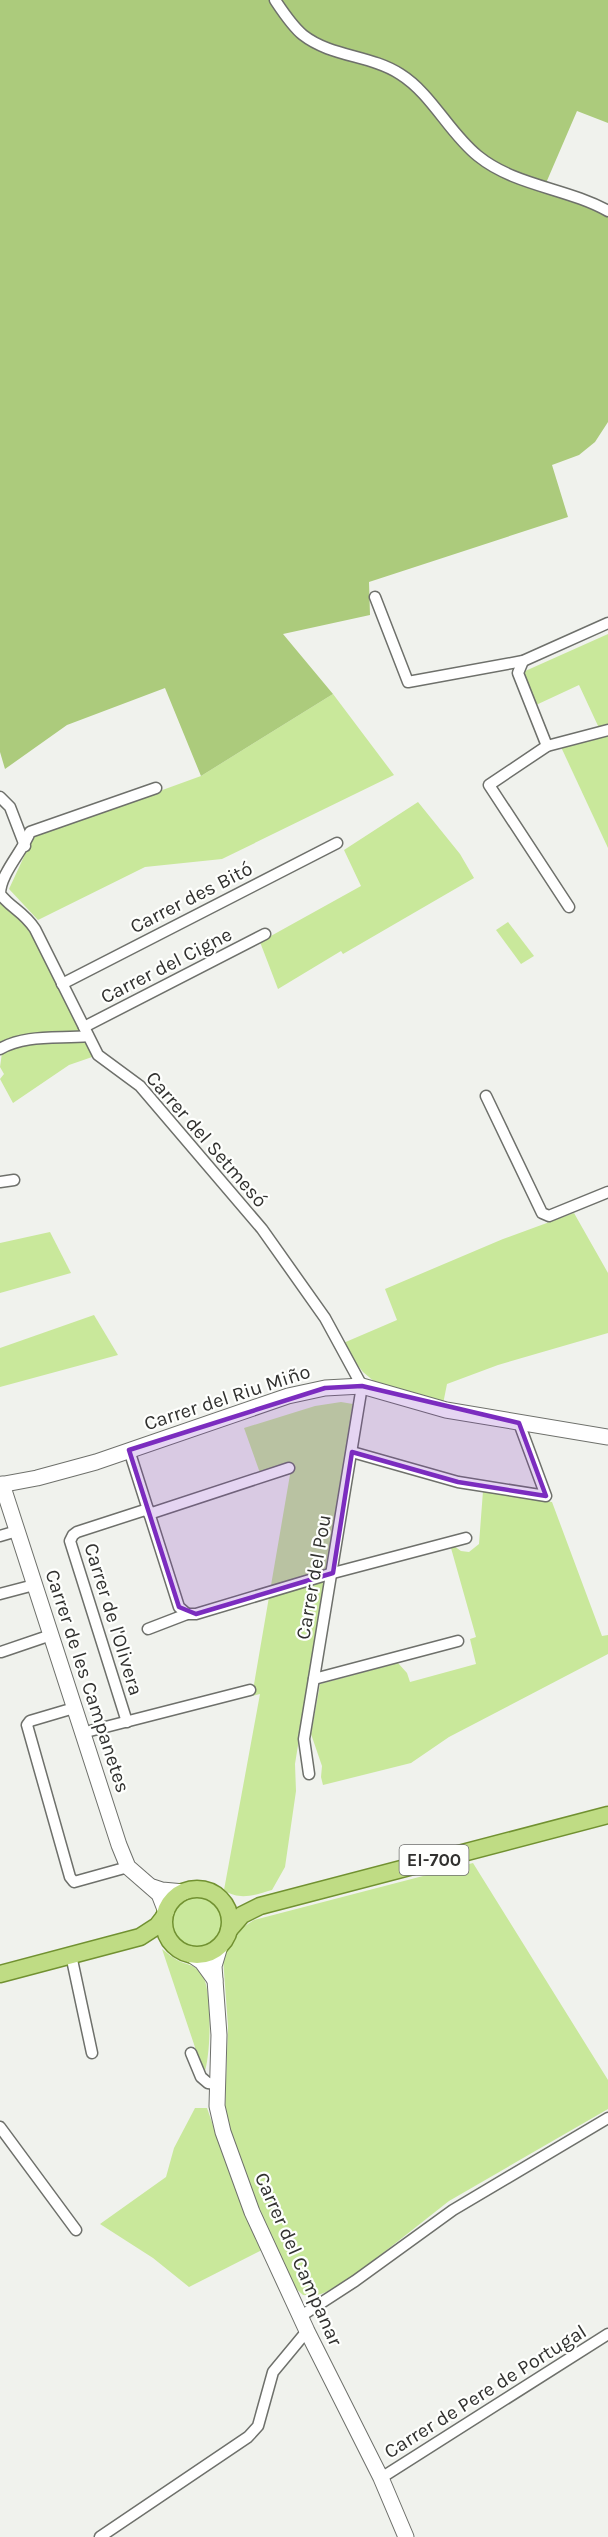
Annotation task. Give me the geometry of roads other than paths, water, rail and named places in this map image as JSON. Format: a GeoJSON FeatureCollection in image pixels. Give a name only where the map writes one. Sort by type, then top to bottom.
{"type":"FeatureCollection","features":[{"type":"Feature","properties":{"kind":"main road","name":"EI-700"},"geometry":{"type":"LineString","coordinates":[[220,1946],[229,1930],[242,1915],[260,1906],[608,1815]]}},
{"type":"Feature","properties":{"kind":"main road","name":"EI-700"},"geometry":{"type":"LineString","coordinates":[[184,1892],[201,1889],[238,1906],[260,1906]]}},
{"type":"Feature","properties":{"kind":"main road"},"geometry":{"type":"LineString","coordinates":[[0,1974],[140,1937],[157,1926],[171,1902],[184,1892]]}},
{"type":"Feature","properties":{"kind":"main road"},"geometry":{"type":"LineString","coordinates":[[221,1899],[230,1917],[229,1930]]}},
{"type":"Feature","properties":{"kind":"main road"},"geometry":{"type":"LineString","coordinates":[[165,1914],[166,1932],[173,1944]]}},
{"type":"Feature","properties":{"kind":"main road"},"geometry":{"type":"LineString","coordinates":[[140,1937],[159,1939],[190,1954],[208,1953],[220,1946]]}},
{"type":"Feature","properties":{"kind":"street"},"geometry":{"type":"LineString","coordinates":[[275,0],[292,24],[314,42],[386,66],[407,78],[478,156],[494,167],[543,186],[583,198],[608,211]]}},
{"type":"Feature","properties":{"kind":"street"},"geometry":{"type":"LineString","coordinates":[[375,597],[408,682],[523,660],[608,623]]}},
{"type":"Feature","properties":{"kind":"street"},"geometry":{"type":"LineString","coordinates":[[523,660],[518,673],[547,746]]}},
{"type":"Feature","properties":{"kind":"street"},"geometry":{"type":"LineString","coordinates":[[569,907],[489,785],[547,746],[608,730]]}},
{"type":"Feature","properties":{"kind":"street"},"geometry":{"type":"LineString","coordinates":[[0,894],[2,880],[25,846],[30,832],[156,788]]}},
{"type":"Feature","properties":{"kind":"street"},"geometry":{"type":"LineString","coordinates":[[0,797],[10,807],[25,846]]}},
{"type":"Feature","properties":{"kind":"street","name":"Carrer des Bitó"},"geometry":{"type":"LineString","coordinates":[[62,984],[337,843]]}},
{"type":"Feature","properties":{"kind":"street","name":"Carrer del Setmesó"},"geometry":{"type":"LineString","coordinates":[[0,894],[7,902],[26,915],[98,1055],[140,1086],[262,1229],[325,1318],[362,1386]]}},
{"type":"Feature","properties":{"kind":"street","name":"Carrer del Cigne"},"geometry":{"type":"LineString","coordinates":[[86,1032],[265,934]]}},
{"type":"Feature","properties":{"kind":"street"},"geometry":{"type":"LineString","coordinates":[[0,1049],[12,1042],[86,1032]]}},
{"type":"Feature","properties":{"kind":"street"},"geometry":{"type":"LineString","coordinates":[[486,1096],[542,1213],[549,1216],[608,1192]]}},
{"type":"Feature","properties":{"kind":"street"},"geometry":{"type":"LineString","coordinates":[[0,1182],[14,1180]]}},
{"type":"Feature","properties":{"kind":"street","name":"Carrer del Riu Miño"},"geometry":{"type":"LineString","coordinates":[[1,1482],[80,1467],[303,1392],[362,1386],[446,1410],[608,1437]]}},
{"type":"Feature","properties":{"kind":"street","name":"Carrer del Pou"},"geometry":{"type":"LineString","coordinates":[[309,1774],[304,1739],[362,1386]]}},
{"type":"Feature","properties":{"kind":"street"},"geometry":{"type":"LineString","coordinates":[[352,1452],[458,1482],[546,1496],[519,1423]]}},
{"type":"Feature","properties":{"kind":"street"},"geometry":{"type":"LineString","coordinates":[[129,1450],[179,1607],[187,1614]]}},
{"type":"Feature","properties":{"kind":"street"},"geometry":{"type":"LineString","coordinates":[[148,1512],[289,1468]]}},
{"type":"Feature","properties":{"kind":"street","name":"Carrer de les Campanetes"},"geometry":{"type":"LineString","coordinates":[[1,1482],[128,1867]]}},
{"type":"Feature","properties":{"kind":"street","name":"Carrer de l'Olivera"},"geometry":{"type":"LineString","coordinates":[[127,1722],[70,1541],[77,1532],[148,1512]]}},
{"type":"Feature","properties":{"kind":"street"},"geometry":{"type":"LineString","coordinates":[[0,1536],[17,1531]]}},
{"type":"Feature","properties":{"kind":"street"},"geometry":{"type":"LineString","coordinates":[[148,1629],[187,1614],[196,1614],[333,1573],[466,1538]]}},
{"type":"Feature","properties":{"kind":"street"},"geometry":{"type":"LineString","coordinates":[[0,1594],[34,1585]]}},
{"type":"Feature","properties":{"kind":"street"},"geometry":{"type":"LineString","coordinates":[[1,1652],[51,1635]]}},
{"type":"Feature","properties":{"kind":"street"},"geometry":{"type":"LineString","coordinates":[[314,1679],[458,1641]]}},
{"type":"Feature","properties":{"kind":"street"},"geometry":{"type":"LineString","coordinates":[[82,1733],[250,1690]]}},
{"type":"Feature","properties":{"kind":"street"},"geometry":{"type":"LineString","coordinates":[[74,1708],[30,1721],[27,1725],[70,1877],[74,1882],[128,1867],[153,1887],[163,1901],[165,1914]]}},
{"type":"Feature","properties":{"kind":"street"},"geometry":{"type":"LineString","coordinates":[[153,1887],[184,1892]]}},
{"type":"Feature","properties":{"kind":"street","name":"Carrer del Campanar"},"geometry":{"type":"LineString","coordinates":[[220,1946],[215,1961],[219,2035],[216,2084],[217,2106],[223,2132],[244,2192],[307,2331],[381,2478],[406,2537]]}},
{"type":"Feature","properties":{"kind":"street"},"geometry":{"type":"LineString","coordinates":[[190,1954],[202,1962],[216,1983]]}},
{"type":"Feature","properties":{"kind":"street"},"geometry":{"type":"LineString","coordinates":[[71,1955],[92,2053]]}},
{"type":"Feature","properties":{"kind":"street"},"geometry":{"type":"LineString","coordinates":[[191,2053],[201,2077],[208,2084],[216,2084]]}},
{"type":"Feature","properties":{"kind":"street"},"geometry":{"type":"LineString","coordinates":[[301,2316],[355,2282],[453,2210],[608,2118]]}},
{"type":"Feature","properties":{"kind":"street"},"geometry":{"type":"LineString","coordinates":[[0,2127],[76,2230]]}},
{"type":"Feature","properties":{"kind":"street"},"geometry":{"type":"LineString","coordinates":[[100,2537],[248,2438],[258,2426],[273,2372],[307,2331]]}},
{"type":"Feature","properties":{"kind":"street","name":"Carrer de Pere de Portugal"},"geometry":{"type":"LineString","coordinates":[[381,2478],[608,2334]]}}]}
